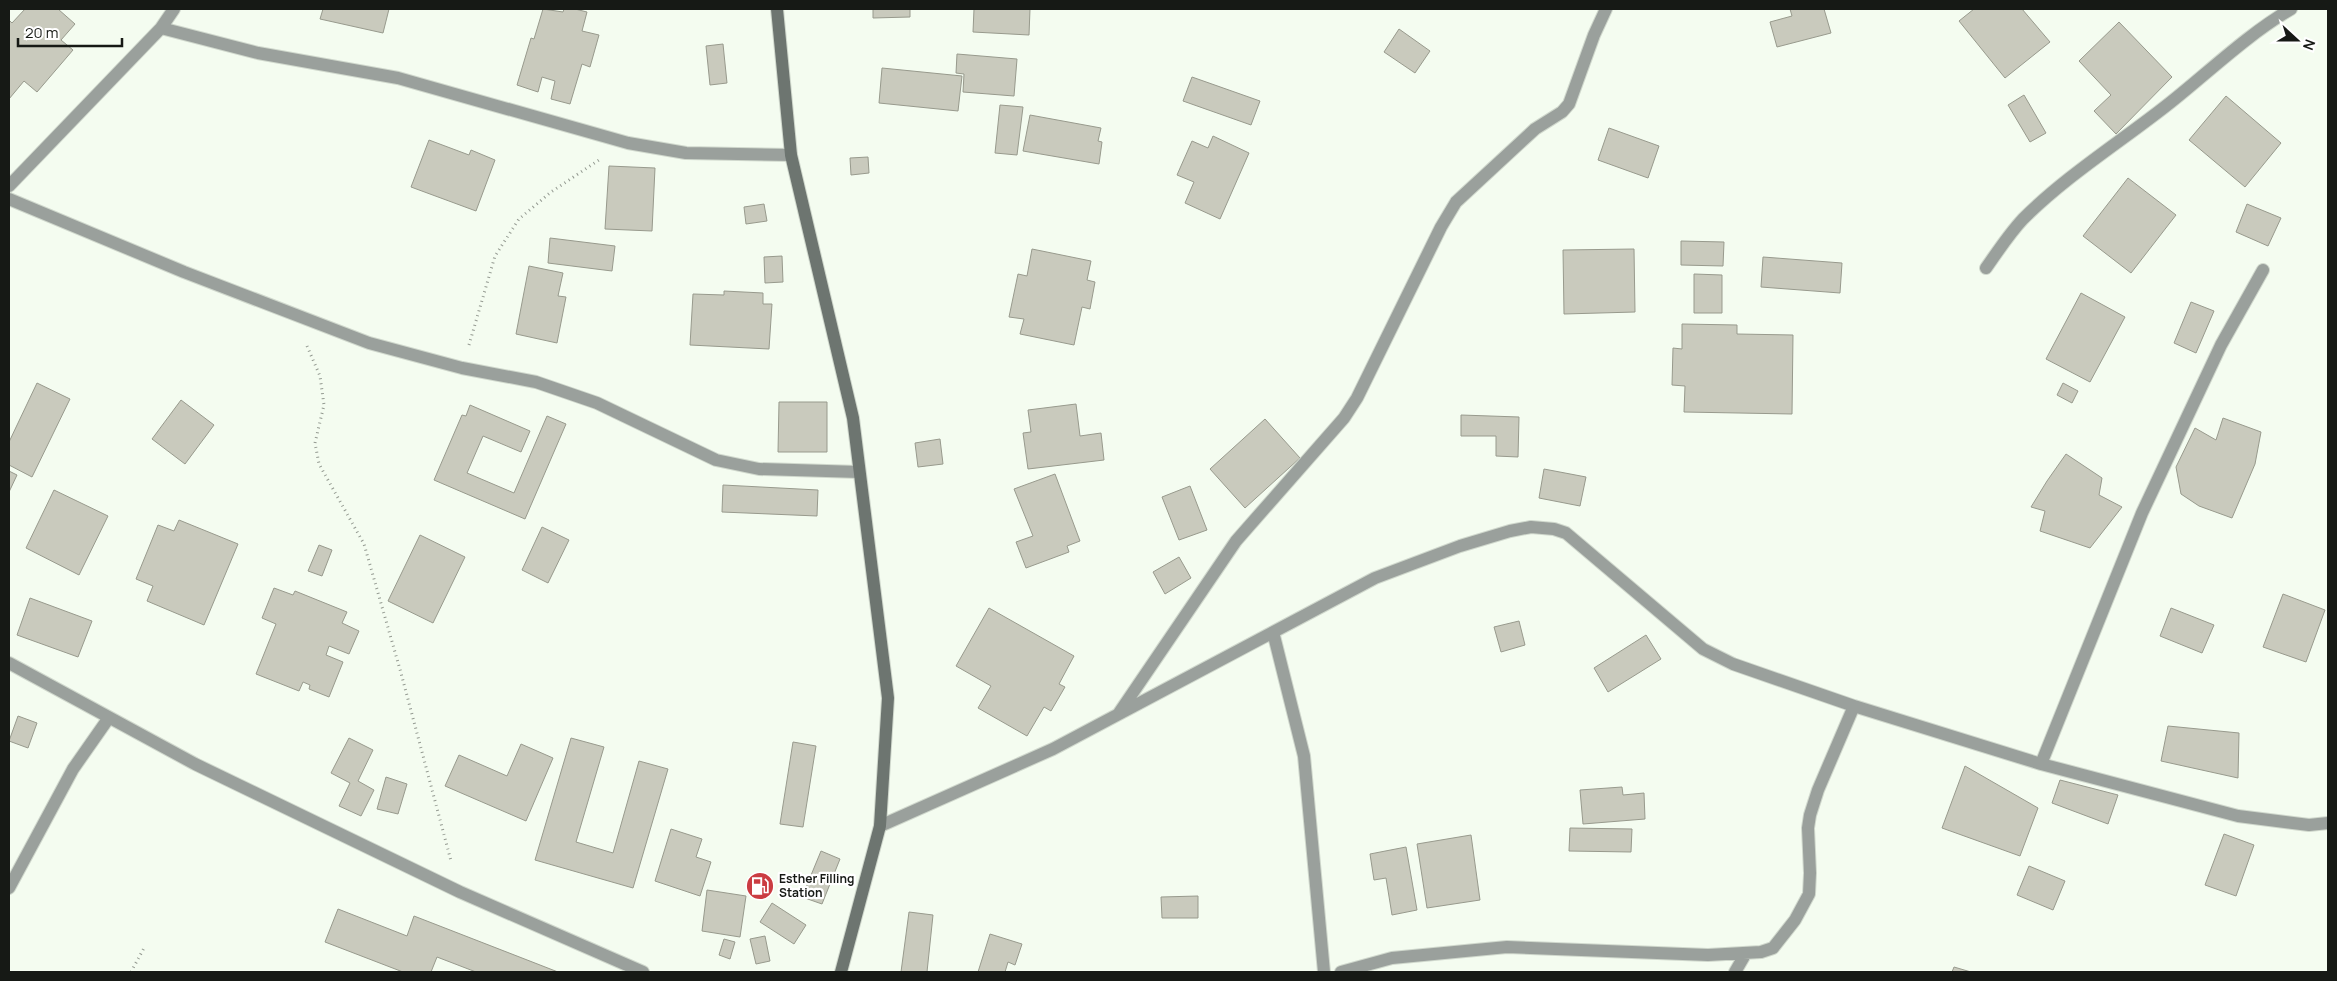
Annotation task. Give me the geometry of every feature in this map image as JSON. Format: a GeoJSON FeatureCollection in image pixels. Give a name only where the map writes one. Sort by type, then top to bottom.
{"type":"FeatureCollection","features":[{"type":"Feature","properties":{"kind":"street"},"geometry":{"type":"LineString","coordinates":[[9,186],[161,28],[174,9]]}},
{"type":"Feature","properties":{"kind":"street"},"geometry":{"type":"LineString","coordinates":[[778,9],[791,155],[853,418],[888,698],[880,826],[842,972]]}},
{"type":"Feature","properties":{"kind":"street"},"geometry":{"type":"LineString","coordinates":[[1118,715],[1236,541],[1344,418],[1357,398],[1441,227],[1456,202],[1535,129],[1562,112],[1569,104],[1594,34],[1606,9]]}},
{"type":"Feature","properties":{"kind":"street"},"geometry":{"type":"LineString","coordinates":[[1986,268],[2022,220],[2047,197],[2171,102],[2236,48],[2291,9]]}},
{"type":"Feature","properties":{"kind":"street"},"geometry":{"type":"LineString","coordinates":[[161,28],[258,53],[398,78],[628,143],[686,152],[791,155]]}},
{"type":"Feature","properties":{"kind":"street"},"geometry":{"type":"LineString","coordinates":[[9,199],[184,272],[369,343],[462,368],[536,382],[597,403],[716,460],[759,469],[859,472]]}},
{"type":"Feature","properties":{"kind":"street"},"geometry":{"type":"LineString","coordinates":[[2041,764],[2142,513],[2222,345],[2263,270]]}},
{"type":"Feature","properties":{"kind":"street"},"geometry":{"type":"LineString","coordinates":[[880,826],[1053,749],[1375,578],[1460,546],[1531,527],[1554,529],[1566,534],[1703,649],[1717,657],[1854,706],[2041,764],[2238,816],[2309,825],[2328,823]]}},
{"type":"Feature","properties":{"kind":"street"},"geometry":{"type":"LineString","coordinates":[[1273,632],[1304,756],[1324,972]]}},
{"type":"Feature","properties":{"kind":"street"},"geometry":{"type":"LineString","coordinates":[[9,663],[195,764],[460,892],[643,972]]}},
{"type":"Feature","properties":{"kind":"street"},"geometry":{"type":"LineString","coordinates":[[1341,972],[1392,958],[1507,947],[1708,955],[1746,953],[1774,948],[1806,902],[1810,884],[1808,828],[1810,815],[1818,790],[1854,706]]}},
{"type":"Feature","properties":{"kind":"street"},"geometry":{"type":"LineString","coordinates":[[9,888],[73,769],[108,718]]}},
{"type":"Feature","properties":{"kind":"street"},"geometry":{"type":"LineString","coordinates":[[1735,972],[1746,953]]}},
{"type":"Feature","properties":{"kind":"path"},"geometry":{"type":"LineString","coordinates":[[462,368],[495,256],[519,219],[586,168],[628,143]]}},
{"type":"Feature","properties":{"kind":"path"},"geometry":{"type":"LineString","coordinates":[[302,316],[308,347],[320,376],[324,405],[315,443],[319,464],[364,544],[401,672],[460,892]]}},
{"type":"Feature","properties":{"kind":"path"},"geometry":{"type":"LineString","coordinates":[[131,972],[144,948]]}},
{"type":"Feature","properties":{"kind":"building"},"geometry":{"type":"Polygon","coordinates":[[[25,9],[58,9],[75,24],[61,40],[73,50],[37,92],[24,81],[9,99],[9,20],[12,23],[25,9]]]}},
{"type":"Feature","properties":{"kind":"building"},"geometry":{"type":"Polygon","coordinates":[[[323,9],[389,9],[383,33],[320,19],[323,9]]]}},
{"type":"Feature","properties":{"kind":"building"},"geometry":{"type":"Polygon","coordinates":[[[543,9],[563,12],[564,9],[575,9],[587,12],[582,31],[599,35],[590,67],[582,64],[570,104],[551,99],[555,81],[542,77],[538,92],[517,85],[531,38],[534,39],[543,9]]]}},
{"type":"Feature","properties":{"kind":"building"},"geometry":{"type":"Polygon","coordinates":[[[873,9],[910,9],[910,17],[873,18],[873,9]]]}},
{"type":"Feature","properties":{"kind":"building"},"geometry":{"type":"Polygon","coordinates":[[[974,9],[1030,9],[1029,35],[973,32],[974,9]]]}},
{"type":"Feature","properties":{"kind":"building"},"geometry":{"type":"Polygon","coordinates":[[[1790,9],[1824,9],[1831,33],[1777,47],[1770,22],[1792,16],[1790,9]]]}},
{"type":"Feature","properties":{"kind":"building"},"geometry":{"type":"Polygon","coordinates":[[[1974,9],[2022,9],[2050,42],[2005,78],[1959,21],[1974,9]]]}},
{"type":"Feature","properties":{"kind":"building"},"geometry":{"type":"Polygon","coordinates":[[[2119,22],[2172,77],[2116,134],[2094,111],[2111,95],[2079,61],[2119,22]]]}},
{"type":"Feature","properties":{"kind":"building"},"geometry":{"type":"Polygon","coordinates":[[[1399,29],[1430,51],[1415,73],[1384,52],[1399,29]]]}},
{"type":"Feature","properties":{"kind":"building"},"geometry":{"type":"Polygon","coordinates":[[[723,44],[727,83],[710,85],[706,46],[723,44]]]}},
{"type":"Feature","properties":{"kind":"building"},"geometry":{"type":"Polygon","coordinates":[[[957,54],[1017,59],[1014,96],[963,92],[964,74],[956,73],[957,54]]]}},
{"type":"Feature","properties":{"kind":"building"},"geometry":{"type":"Polygon","coordinates":[[[882,68],[962,76],[958,111],[879,103],[882,68]]]}},
{"type":"Feature","properties":{"kind":"building"},"geometry":{"type":"Polygon","coordinates":[[[1192,77],[1260,101],[1251,125],[1183,101],[1192,77]]]}},
{"type":"Feature","properties":{"kind":"building"},"geometry":{"type":"Polygon","coordinates":[[[2024,95],[2046,133],[2030,142],[2008,105],[2024,95]]]}},
{"type":"Feature","properties":{"kind":"building"},"geometry":{"type":"Polygon","coordinates":[[[2226,96],[2281,143],[2245,187],[2189,140],[2226,96]]]}},
{"type":"Feature","properties":{"kind":"building"},"geometry":{"type":"Polygon","coordinates":[[[1000,105],[1023,107],[1017,155],[995,153],[1000,105]]]}},
{"type":"Feature","properties":{"kind":"building"},"geometry":{"type":"Polygon","coordinates":[[[1030,115],[1101,128],[1098,141],[1102,142],[1099,164],[1023,151],[1030,115]]]}},
{"type":"Feature","properties":{"kind":"building"},"geometry":{"type":"Polygon","coordinates":[[[1609,128],[1659,146],[1648,178],[1598,160],[1609,128]]]}},
{"type":"Feature","properties":{"kind":"building"},"geometry":{"type":"Polygon","coordinates":[[[1213,136],[1249,153],[1220,219],[1185,203],[1194,182],[1177,175],[1192,141],[1208,148],[1213,136]]]}},
{"type":"Feature","properties":{"kind":"building"},"geometry":{"type":"Polygon","coordinates":[[[429,140],[469,155],[471,150],[495,160],[476,211],[411,187],[429,140]]]}},
{"type":"Feature","properties":{"kind":"building"},"geometry":{"type":"Polygon","coordinates":[[[868,157],[869,173],[851,175],[850,158],[868,157]]]}},
{"type":"Feature","properties":{"kind":"building"},"geometry":{"type":"Polygon","coordinates":[[[609,166],[655,168],[652,231],[605,229],[609,166]]]}},
{"type":"Feature","properties":{"kind":"building"},"geometry":{"type":"Polygon","coordinates":[[[2128,178],[2176,215],[2131,273],[2083,236],[2128,178]]]}},
{"type":"Feature","properties":{"kind":"building"},"geometry":{"type":"Polygon","coordinates":[[[764,204],[767,221],[746,224],[744,207],[764,204]]]}},
{"type":"Feature","properties":{"kind":"building"},"geometry":{"type":"Polygon","coordinates":[[[2247,204],[2281,218],[2268,246],[2236,232],[2247,204]]]}},
{"type":"Feature","properties":{"kind":"building"},"geometry":{"type":"Polygon","coordinates":[[[550,238],[615,246],[612,271],[548,263],[550,238]]]}},
{"type":"Feature","properties":{"kind":"building"},"geometry":{"type":"Polygon","coordinates":[[[1681,241],[1724,242],[1723,266],[1681,265],[1681,241]]]}},
{"type":"Feature","properties":{"kind":"building"},"geometry":{"type":"Polygon","coordinates":[[[1032,249],[1091,261],[1087,280],[1095,282],[1090,309],[1082,307],[1074,345],[1020,334],[1024,319],[1009,317],[1018,274],[1027,276],[1032,249]]]}},
{"type":"Feature","properties":{"kind":"building"},"geometry":{"type":"Polygon","coordinates":[[[1634,249],[1635,312],[1564,314],[1563,250],[1634,249]]]}},
{"type":"Feature","properties":{"kind":"building"},"geometry":{"type":"Polygon","coordinates":[[[782,256],[783,282],[765,283],[764,257],[782,256]]]}},
{"type":"Feature","properties":{"kind":"building"},"geometry":{"type":"Polygon","coordinates":[[[1763,257],[1842,263],[1840,293],[1761,287],[1763,257]]]}},
{"type":"Feature","properties":{"kind":"building"},"geometry":{"type":"Polygon","coordinates":[[[529,266],[563,273],[558,296],[566,297],[557,343],[516,334],[529,266]]]}},
{"type":"Feature","properties":{"kind":"building"},"geometry":{"type":"Polygon","coordinates":[[[1694,274],[1722,275],[1722,313],[1694,313],[1694,274]]]}},
{"type":"Feature","properties":{"kind":"building"},"geometry":{"type":"Polygon","coordinates":[[[724,291],[763,293],[763,304],[772,304],[769,349],[690,345],[693,294],[724,295],[724,291]]]}},
{"type":"Feature","properties":{"kind":"building"},"geometry":{"type":"Polygon","coordinates":[[[2081,293],[2125,317],[2090,382],[2046,359],[2081,293]]]}},
{"type":"Feature","properties":{"kind":"building"},"geometry":{"type":"Polygon","coordinates":[[[2191,302],[2214,311],[2196,353],[2174,343],[2191,302]]]}},
{"type":"Feature","properties":{"kind":"building"},"geometry":{"type":"Polygon","coordinates":[[[1682,324],[1737,325],[1737,334],[1793,335],[1792,414],[1684,412],[1685,386],[1672,385],[1673,348],[1682,349],[1682,324]]]}},
{"type":"Feature","properties":{"kind":"building"},"geometry":{"type":"Polygon","coordinates":[[[37,383],[70,399],[32,477],[9,465],[9,442],[37,383]]]}},
{"type":"Feature","properties":{"kind":"building"},"geometry":{"type":"Polygon","coordinates":[[[2063,383],[2078,391],[2072,403],[2057,395],[2063,383]]]}},
{"type":"Feature","properties":{"kind":"building"},"geometry":{"type":"Polygon","coordinates":[[[181,400],[214,425],[185,464],[152,439],[181,400]]]}},
{"type":"Feature","properties":{"kind":"building"},"geometry":{"type":"Polygon","coordinates":[[[779,402],[827,402],[827,452],[778,452],[779,402]]]}},
{"type":"Feature","properties":{"kind":"building"},"geometry":{"type":"Polygon","coordinates":[[[1076,404],[1080,436],[1101,433],[1104,460],[1028,469],[1023,433],[1031,432],[1028,410],[1076,404]]]}},
{"type":"Feature","properties":{"kind":"building"},"geometry":{"type":"Polygon","coordinates":[[[470,405],[530,431],[521,452],[483,436],[467,473],[514,493],[547,416],[566,424],[525,519],[434,480],[462,415],[466,416],[470,405]]]}},
{"type":"Feature","properties":{"kind":"building"},"geometry":{"type":"Polygon","coordinates":[[[1461,415],[1519,417],[1518,457],[1496,456],[1496,436],[1461,436],[1461,415]]]}},
{"type":"Feature","properties":{"kind":"building"},"geometry":{"type":"Polygon","coordinates":[[[2223,418],[2261,432],[2255,464],[2232,518],[2199,506],[2181,494],[2176,467],[2195,428],[2216,440],[2223,418]]]}},
{"type":"Feature","properties":{"kind":"building"},"geometry":{"type":"Polygon","coordinates":[[[1265,419],[1300,458],[1245,508],[1210,469],[1265,419]]]}},
{"type":"Feature","properties":{"kind":"building"},"geometry":{"type":"Polygon","coordinates":[[[940,439],[943,464],[918,467],[915,443],[940,439]]]}},
{"type":"Feature","properties":{"kind":"building"},"geometry":{"type":"Polygon","coordinates":[[[2066,454],[2102,478],[2099,495],[2122,507],[2090,548],[2040,531],[2045,511],[2031,507],[2066,454]]]}},
{"type":"Feature","properties":{"kind":"building"},"geometry":{"type":"Polygon","coordinates":[[[1544,469],[1586,477],[1580,506],[1539,498],[1544,469]]]}},
{"type":"Feature","properties":{"kind":"building"},"geometry":{"type":"Polygon","coordinates":[[[9,471],[17,475],[9,492],[9,471]]]}},
{"type":"Feature","properties":{"kind":"building"},"geometry":{"type":"Polygon","coordinates":[[[1055,474],[1080,541],[1067,546],[1069,552],[1026,568],[1016,542],[1033,536],[1014,489],[1055,474]]]}},
{"type":"Feature","properties":{"kind":"building"},"geometry":{"type":"Polygon","coordinates":[[[723,485],[818,490],[817,516],[722,512],[723,485]]]}},
{"type":"Feature","properties":{"kind":"building"},"geometry":{"type":"Polygon","coordinates":[[[1190,486],[1207,530],[1179,540],[1162,497],[1190,486]]]}},
{"type":"Feature","properties":{"kind":"building"},"geometry":{"type":"Polygon","coordinates":[[[54,490],[108,516],[79,575],[26,548],[54,490]]]}},
{"type":"Feature","properties":{"kind":"building"},"geometry":{"type":"Polygon","coordinates":[[[179,520],[238,544],[204,625],[147,601],[153,586],[136,579],[158,525],[174,531],[179,520]]]}},
{"type":"Feature","properties":{"kind":"building"},"geometry":{"type":"Polygon","coordinates":[[[542,527],[569,540],[548,583],[522,570],[542,527]]]}},
{"type":"Feature","properties":{"kind":"building"},"geometry":{"type":"Polygon","coordinates":[[[420,535],[465,557],[433,623],[388,601],[420,535]]]}},
{"type":"Feature","properties":{"kind":"building"},"geometry":{"type":"Polygon","coordinates":[[[319,545],[332,550],[322,576],[308,571],[319,545]]]}},
{"type":"Feature","properties":{"kind":"building"},"geometry":{"type":"Polygon","coordinates":[[[1179,557],[1191,578],[1165,594],[1153,572],[1179,557]]]}},
{"type":"Feature","properties":{"kind":"building"},"geometry":{"type":"Polygon","coordinates":[[[274,588],[293,595],[295,591],[347,612],[342,623],[359,631],[349,654],[329,646],[326,655],[343,662],[329,697],[309,689],[310,685],[303,682],[299,691],[256,674],[276,624],[262,618],[274,588]]]}},
{"type":"Feature","properties":{"kind":"building"},"geometry":{"type":"Polygon","coordinates":[[[2283,594],[2325,610],[2306,662],[2263,647],[2283,594]]]}},
{"type":"Feature","properties":{"kind":"building"},"geometry":{"type":"Polygon","coordinates":[[[30,598],[92,621],[78,657],[17,635],[30,598]]]}},
{"type":"Feature","properties":{"kind":"building"},"geometry":{"type":"Polygon","coordinates":[[[989,608],[1074,656],[1059,684],[1065,687],[1051,711],[1044,707],[1027,736],[978,708],[991,686],[956,666],[989,608]]]}},
{"type":"Feature","properties":{"kind":"building"},"geometry":{"type":"Polygon","coordinates":[[[2171,608],[2214,625],[2202,653],[2160,636],[2171,608]]]}},
{"type":"Feature","properties":{"kind":"building"},"geometry":{"type":"Polygon","coordinates":[[[1519,621],[1525,645],[1501,652],[1494,627],[1519,621]]]}},
{"type":"Feature","properties":{"kind":"building"},"geometry":{"type":"Polygon","coordinates":[[[1646,635],[1661,659],[1608,692],[1594,668],[1646,635]]]}},
{"type":"Feature","properties":{"kind":"building"},"geometry":{"type":"Polygon","coordinates":[[[18,716],[37,723],[28,748],[9,741],[18,716]]]}},
{"type":"Feature","properties":{"kind":"building"},"geometry":{"type":"Polygon","coordinates":[[[2168,726],[2239,733],[2238,778],[2161,761],[2168,726]]]}},
{"type":"Feature","properties":{"kind":"building"},"geometry":{"type":"Polygon","coordinates":[[[349,738],[373,750],[358,781],[374,790],[361,816],[339,806],[350,783],[331,773],[349,738]]]}},
{"type":"Feature","properties":{"kind":"building"},"geometry":{"type":"Polygon","coordinates":[[[571,738],[604,747],[576,842],[613,853],[639,761],[668,769],[633,888],[535,860],[571,738]]]}},
{"type":"Feature","properties":{"kind":"building"},"geometry":{"type":"Polygon","coordinates":[[[793,742],[816,746],[803,827],[780,824],[793,742]]]}},
{"type":"Feature","properties":{"kind":"building"},"geometry":{"type":"Polygon","coordinates":[[[521,744],[553,758],[526,821],[445,786],[459,755],[507,776],[521,744]]]}},
{"type":"Feature","properties":{"kind":"building"},"geometry":{"type":"Polygon","coordinates":[[[1965,766],[2038,808],[2020,856],[1942,828],[1965,766]]]}},
{"type":"Feature","properties":{"kind":"building"},"geometry":{"type":"Polygon","coordinates":[[[386,777],[407,784],[398,814],[377,809],[386,777]]]}},
{"type":"Feature","properties":{"kind":"building"},"geometry":{"type":"Polygon","coordinates":[[[2060,780],[2118,795],[2108,824],[2052,803],[2060,780]]]}},
{"type":"Feature","properties":{"kind":"building"},"geometry":{"type":"Polygon","coordinates":[[[1622,787],[1623,795],[1644,793],[1645,819],[1583,824],[1580,790],[1622,787]]]}},
{"type":"Feature","properties":{"kind":"building"},"geometry":{"type":"Polygon","coordinates":[[[1570,828],[1632,829],[1631,852],[1569,851],[1570,828]]]}},
{"type":"Feature","properties":{"kind":"building"},"geometry":{"type":"Polygon","coordinates":[[[671,829],[702,839],[696,857],[711,862],[700,896],[655,881],[671,829]]]}},
{"type":"Feature","properties":{"kind":"building"},"geometry":{"type":"Polygon","coordinates":[[[2224,834],[2254,845],[2236,896],[2205,885],[2224,834]]]}},
{"type":"Feature","properties":{"kind":"building"},"geometry":{"type":"Polygon","coordinates":[[[1471,835],[1480,900],[1427,908],[1417,844],[1471,835]]]}},
{"type":"Feature","properties":{"kind":"building"},"geometry":{"type":"Polygon","coordinates":[[[1406,847],[1417,910],[1392,915],[1386,878],[1374,880],[1370,854],[1406,847]]]}},
{"type":"Feature","properties":{"kind":"building"},"geometry":{"type":"Polygon","coordinates":[[[821,851],[840,859],[822,904],[802,897],[821,851]]]}},
{"type":"Feature","properties":{"kind":"building"},"geometry":{"type":"Polygon","coordinates":[[[2029,866],[2065,881],[2053,910],[2017,895],[2029,866]]]}},
{"type":"Feature","properties":{"kind":"building"},"geometry":{"type":"Polygon","coordinates":[[[707,890],[746,896],[740,937],[702,931],[707,890]]]}},
{"type":"Feature","properties":{"kind":"building"},"geometry":{"type":"Polygon","coordinates":[[[1198,896],[1198,918],[1162,918],[1161,897],[1198,896]]]}},
{"type":"Feature","properties":{"kind":"building"},"geometry":{"type":"Polygon","coordinates":[[[772,903],[806,925],[794,944],[760,922],[772,903]]]}},
{"type":"Feature","properties":{"kind":"building"},"geometry":{"type":"Polygon","coordinates":[[[338,909],[407,936],[414,916],[558,972],[476,972],[437,957],[431,972],[403,972],[325,942],[338,909]]]}},
{"type":"Feature","properties":{"kind":"building"},"geometry":{"type":"Polygon","coordinates":[[[909,912],[933,915],[927,972],[901,972],[909,912]]]}},
{"type":"Feature","properties":{"kind":"building"},"geometry":{"type":"Polygon","coordinates":[[[990,934],[1022,944],[1015,965],[1008,962],[1005,972],[978,972],[990,934]]]}},
{"type":"Feature","properties":{"kind":"building"},"geometry":{"type":"Polygon","coordinates":[[[765,936],[770,961],[756,964],[750,939],[765,936]]]}},
{"type":"Feature","properties":{"kind":"building"},"geometry":{"type":"Polygon","coordinates":[[[724,939],[735,942],[730,959],[719,955],[724,939]]]}},
{"type":"Feature","properties":{"kind":"building"},"geometry":{"type":"Polygon","coordinates":[[[1954,967],[1971,972],[1952,972],[1954,967]]]}},
{"type":"Feature","properties":{"kind":"place","name":"Esther Filling Station"},"geometry":{"type":"Point","coordinates":[760,886]}}]}
